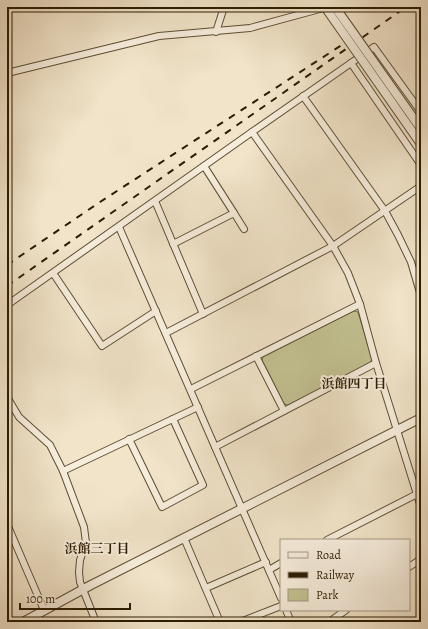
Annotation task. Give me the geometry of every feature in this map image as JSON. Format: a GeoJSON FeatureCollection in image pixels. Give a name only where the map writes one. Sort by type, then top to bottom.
{"type":"FeatureCollection","features":[{"type":"Feature","properties":{"kind":"street"},"geometry":{"type":"LineString","coordinates":[[216,32],[224,7]]}},
{"type":"Feature","properties":{"kind":"street"},"geometry":{"type":"LineString","coordinates":[[7,73],[159,36],[216,32],[263,25],[309,10],[326,7],[421,144]]}},
{"type":"Feature","properties":{"kind":"street"},"geometry":{"type":"LineString","coordinates":[[335,7],[421,129]]}},
{"type":"Feature","properties":{"kind":"street"},"geometry":{"type":"LineString","coordinates":[[7,305],[374,47],[421,112]]}},
{"type":"Feature","properties":{"kind":"street"},"geometry":{"type":"LineString","coordinates":[[351,63],[421,165]]}},
{"type":"Feature","properties":{"kind":"street"},"geometry":{"type":"LineString","coordinates":[[303,96],[385,211],[411,262],[421,296]]}},
{"type":"Feature","properties":{"kind":"street"},"geometry":{"type":"LineString","coordinates":[[252,132],[334,246],[348,273],[360,304],[376,363],[419,493],[421,507]]}},
{"type":"Feature","properties":{"kind":"street"},"geometry":{"type":"LineString","coordinates":[[204,166],[244,229]]}},
{"type":"Feature","properties":{"kind":"street"},"geometry":{"type":"LineString","coordinates":[[166,333],[334,246],[421,186]]}},
{"type":"Feature","properties":{"kind":"street"},"geometry":{"type":"LineString","coordinates":[[155,201],[203,314]]}},
{"type":"Feature","properties":{"kind":"street"},"geometry":{"type":"LineString","coordinates":[[172,244],[234,213]]}},
{"type":"Feature","properties":{"kind":"street"},"geometry":{"type":"LineString","coordinates":[[119,227],[280,596]]}},
{"type":"Feature","properties":{"kind":"street"},"geometry":{"type":"LineString","coordinates":[[53,273],[102,346],[156,310]]}},
{"type":"Feature","properties":{"kind":"street"},"geometry":{"type":"LineString","coordinates":[[190,389],[360,304]]}},
{"type":"Feature","properties":{"kind":"street"},"geometry":{"type":"LineString","coordinates":[[256,356],[284,411]]}},
{"type":"Feature","properties":{"kind":"street"},"geometry":{"type":"LineString","coordinates":[[215,447],[376,363]]}},
{"type":"Feature","properties":{"kind":"street"},"geometry":{"type":"LineString","coordinates":[[7,397],[19,417],[50,445],[63,471],[84,527],[86,543],[80,560],[78,572],[80,582],[96,622]]}},
{"type":"Feature","properties":{"kind":"street"},"geometry":{"type":"LineString","coordinates":[[63,471],[198,407]]}},
{"type":"Feature","properties":{"kind":"street"},"geometry":{"type":"LineString","coordinates":[[23,622],[184,538],[421,418]]}},
{"type":"Feature","properties":{"kind":"street"},"geometry":{"type":"LineString","coordinates":[[129,439],[162,507],[203,485],[173,419]]}},
{"type":"Feature","properties":{"kind":"street"},"geometry":{"type":"LineString","coordinates":[[329,539],[419,493]]}},
{"type":"Feature","properties":{"kind":"street"},"geometry":{"type":"LineString","coordinates":[[7,524],[44,610]]}},
{"type":"Feature","properties":{"kind":"street"},"geometry":{"type":"LineString","coordinates":[[184,538],[220,622]]}},
{"type":"Feature","properties":{"kind":"street"},"geometry":{"type":"LineString","coordinates":[[410,566],[421,559]]}},
{"type":"Feature","properties":{"kind":"street"},"geometry":{"type":"LineString","coordinates":[[206,588],[266,562]]}},
{"type":"Feature","properties":{"kind":"street"},"geometry":{"type":"LineString","coordinates":[[269,570],[280,564]]}},
{"type":"Feature","properties":{"kind":"street"},"geometry":{"type":"LineString","coordinates":[[240,622],[280,606]]}},
{"type":"Feature","properties":{"kind":"street"},"geometry":{"type":"LineString","coordinates":[[286,611],[291,622]]}},
{"type":"Feature","properties":{"kind":"street"},"geometry":{"type":"LineString","coordinates":[[328,622],[344,611]]}},
{"type":"Feature","properties":{"kind":"green space"},"geometry":{"type":"Polygon","coordinates":[[[354,311],[358,312],[372,359],[370,363],[288,405],[284,404],[262,360],[263,357],[354,311]]]}},
{"type":"Feature","properties":{"kind":"railway"},"geometry":{"type":"LineString","coordinates":[[7,286],[406,7]]}},
{"type":"Feature","properties":{"kind":"railway"},"geometry":{"type":"LineString","coordinates":[[7,265],[100,202],[351,39]]}},
{"type":"Feature","properties":{"kind":"district","name":"浜館四丁目"},"geometry":{"type":"Point","coordinates":[354,383]}},
{"type":"Feature","properties":{"kind":"district","name":"浜館三丁目"},"geometry":{"type":"Point","coordinates":[97,548]}}]}
